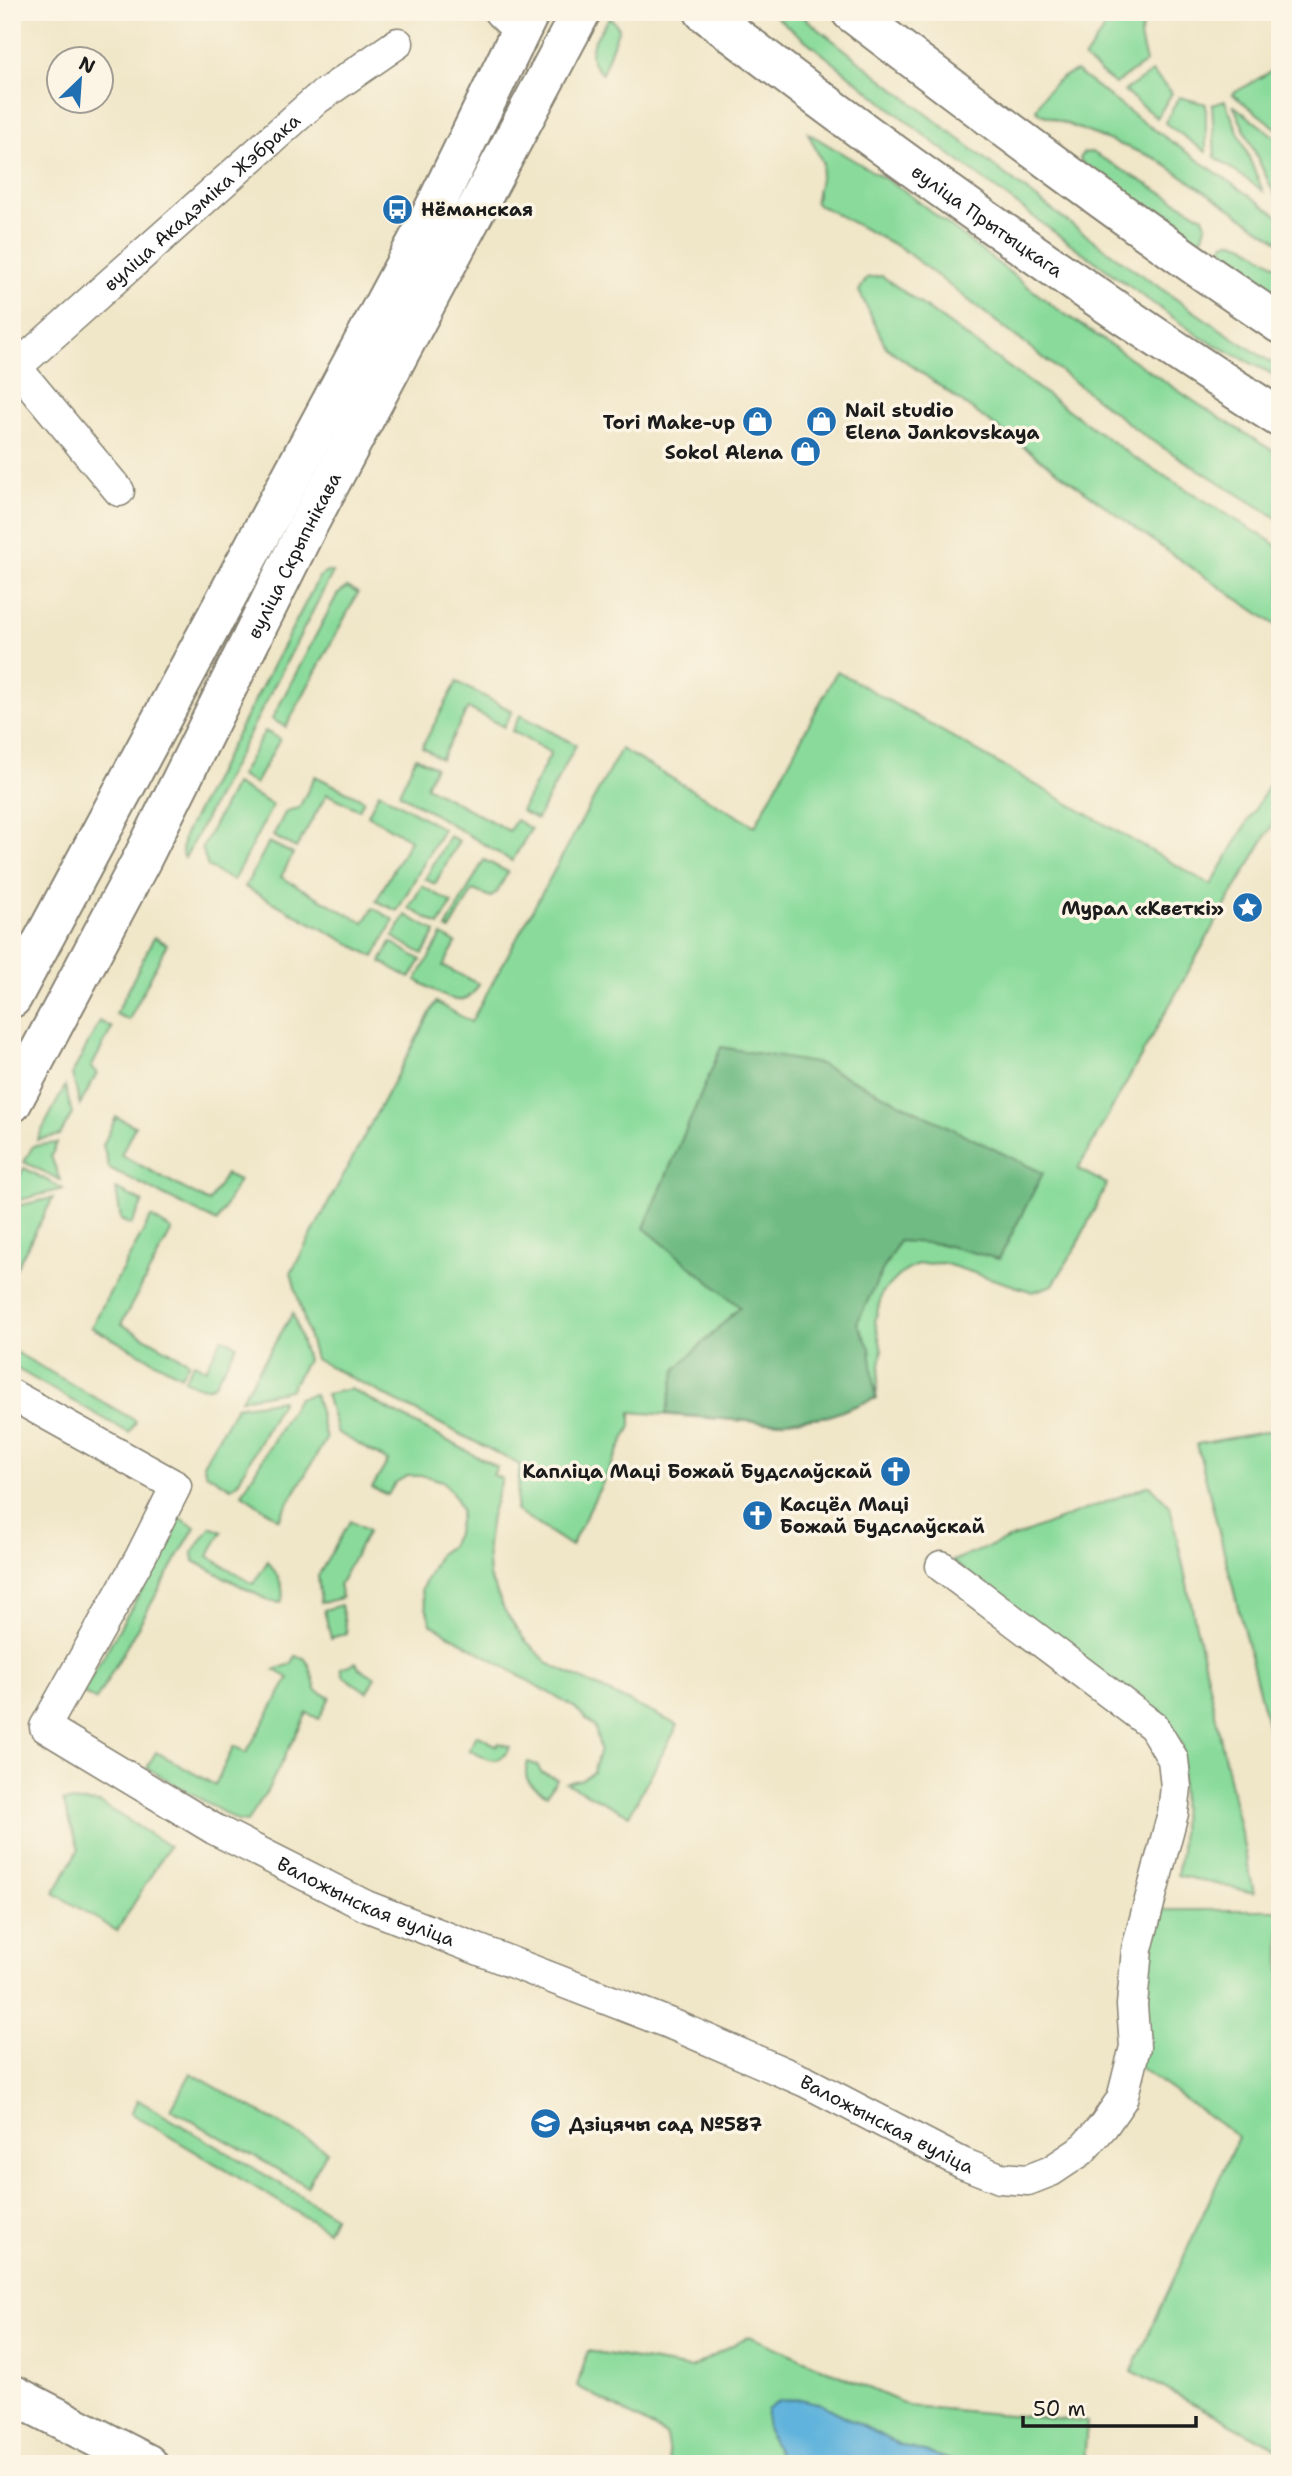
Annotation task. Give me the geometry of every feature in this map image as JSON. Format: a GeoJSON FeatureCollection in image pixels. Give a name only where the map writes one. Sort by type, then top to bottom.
{"type":"FeatureCollection","features":[{"type":"Feature","properties":{"kind":"main road","name":"вуліца Скрыпнікава"},"geometry":{"type":"LineString","coordinates":[[12,1103],[142,859],[313,517],[581,12]]}},
{"type":"Feature","properties":{"kind":"main road","name":"вуліца Прытыцкага"},"geometry":{"type":"LineString","coordinates":[[705,12],[893,154],[1204,369],[1280,418]]}},
{"type":"Feature","properties":{"kind":"main road"},"geometry":{"type":"LineString","coordinates":[[851,12],[1208,276],[1280,324]]}},
{"type":"Feature","properties":{"kind":"main road","name":"вуліца Скрыпнікава"},"geometry":{"type":"LineString","coordinates":[[12,998],[427,223],[516,19]]}},
{"type":"Feature","properties":{"kind":"main road"},"geometry":{"type":"LineString","coordinates":[[12,2394],[148,2464]]}},
{"type":"Feature","properties":{"kind":"street","name":"вуліца Акадэміка Жэбрака"},"geometry":{"type":"LineString","coordinates":[[14,369],[317,99],[398,43]]}},
{"type":"Feature","properties":{"kind":"street"},"geometry":{"type":"LineString","coordinates":[[14,369],[119,491]]}},
{"type":"Feature","properties":{"kind":"street","name":"Валожынская вуліца"},"geometry":{"type":"LineString","coordinates":[[12,1395],[176,1486],[141,1556],[45,1727],[214,1829],[366,1906],[712,2041],[806,2082],[962,2163],[1000,2178],[1028,2180],[1051,2171],[1081,2151],[1122,2099],[1135,2047],[1132,2005],[1137,1949],[1173,1813],[1176,1787],[1173,1759],[1153,1726],[941,1566]]}},
{"type":"Feature","properties":{"kind":"green space"},"geometry":{"type":"Polygon","coordinates":[[[770,12],[797,12],[1094,241],[1280,368],[1280,378],[1200,337],[924,135],[770,12]]]}},
{"type":"Feature","properties":{"kind":"green space"},"geometry":{"type":"Polygon","coordinates":[[[1115,12],[1147,12],[1140,37],[1146,62],[1115,84],[1084,59],[1115,12]]]}},
{"type":"Feature","properties":{"kind":"green space"},"geometry":{"type":"Polygon","coordinates":[[[610,17],[619,28],[602,74],[595,67],[591,52],[610,17]]]}},
{"type":"Feature","properties":{"kind":"green space"},"geometry":{"type":"Polygon","coordinates":[[[1280,66],[1280,131],[1232,94],[1280,66]]]}},
{"type":"Feature","properties":{"kind":"green space"},"geometry":{"type":"Polygon","coordinates":[[[1076,71],[1139,119],[1280,217],[1280,242],[1155,158],[1036,110],[1052,86],[1076,71]]]}},
{"type":"Feature","properties":{"kind":"green space"},"geometry":{"type":"Polygon","coordinates":[[[1152,72],[1172,93],[1157,118],[1124,91],[1152,72]]]}},
{"type":"Feature","properties":{"kind":"green space"},"geometry":{"type":"Polygon","coordinates":[[[1179,97],[1206,104],[1206,152],[1165,123],[1179,97]]]}},
{"type":"Feature","properties":{"kind":"green space"},"geometry":{"type":"Polygon","coordinates":[[[1225,101],[1263,191],[1215,157],[1212,105],[1225,101]]]}},
{"type":"Feature","properties":{"kind":"green space"},"geometry":{"type":"Polygon","coordinates":[[[1233,105],[1280,141],[1280,202],[1277,200],[1233,105]]]}},
{"type":"Feature","properties":{"kind":"green space"},"geometry":{"type":"Polygon","coordinates":[[[808,133],[902,189],[1053,306],[1204,408],[1280,455],[1280,520],[1146,437],[901,248],[815,203],[823,164],[808,133]]]}},
{"type":"Feature","properties":{"kind":"green space"},"geometry":{"type":"Polygon","coordinates":[[[1092,152],[1203,217],[1206,225],[1203,237],[1189,241],[1083,164],[1080,159],[1083,153],[1092,152]]]}},
{"type":"Feature","properties":{"kind":"green space"},"geometry":{"type":"Polygon","coordinates":[[[1234,241],[1245,245],[1280,268],[1280,301],[1226,263],[1221,254],[1222,246],[1226,242],[1234,241]]]}},
{"type":"Feature","properties":{"kind":"green space"},"geometry":{"type":"Polygon","coordinates":[[[882,276],[1132,456],[1280,547],[1280,628],[1163,548],[886,347],[859,291],[867,278],[882,276]]]}},
{"type":"Feature","properties":{"kind":"green space"},"geometry":{"type":"Polygon","coordinates":[[[333,572],[185,858],[182,852],[184,836],[319,577],[333,572]]]}},
{"type":"Feature","properties":{"kind":"green space"},"geometry":{"type":"Polygon","coordinates":[[[347,587],[358,593],[286,727],[272,719],[337,595],[347,587]]]}},
{"type":"Feature","properties":{"kind":"green space"},"geometry":{"type":"Polygon","coordinates":[[[837,671],[1211,885],[1280,766],[1280,812],[1078,1169],[1107,1184],[1075,1249],[1053,1285],[1033,1292],[943,1263],[918,1264],[901,1274],[882,1293],[875,1321],[882,1350],[876,1398],[829,1416],[770,1423],[631,1412],[631,1426],[571,1546],[516,1510],[520,1465],[315,1359],[291,1273],[436,1002],[471,1022],[621,749],[755,826],[837,671]]]}},
{"type":"Feature","properties":{"kind":"green space"},"geometry":{"type":"Polygon","coordinates":[[[457,682],[512,711],[504,727],[468,708],[441,759],[422,747],[457,682]]]}},
{"type":"Feature","properties":{"kind":"green space"},"geometry":{"type":"Polygon","coordinates":[[[520,715],[576,745],[537,819],[521,811],[551,753],[512,731],[520,715]]]}},
{"type":"Feature","properties":{"kind":"green space"},"geometry":{"type":"Polygon","coordinates":[[[265,731],[280,739],[255,784],[240,776],[265,731]]]}},
{"type":"Feature","properties":{"kind":"green space"},"geometry":{"type":"Polygon","coordinates":[[[416,757],[435,767],[426,786],[509,831],[516,820],[531,829],[512,861],[399,793],[416,757]]]}},
{"type":"Feature","properties":{"kind":"green space"},"geometry":{"type":"Polygon","coordinates":[[[315,776],[364,800],[359,810],[327,794],[296,848],[273,836],[286,811],[299,808],[315,776]]]}},
{"type":"Feature","properties":{"kind":"green space"},"geometry":{"type":"Polygon","coordinates":[[[235,784],[273,805],[233,881],[208,867],[202,848],[235,784]]]}},
{"type":"Feature","properties":{"kind":"green space"},"geometry":{"type":"Polygon","coordinates":[[[379,792],[443,829],[397,911],[376,901],[410,840],[368,815],[379,792]]]}},
{"type":"Feature","properties":{"kind":"green space"},"geometry":{"type":"Polygon","coordinates":[[[449,836],[459,841],[435,884],[425,879],[449,836]]]}},
{"type":"Feature","properties":{"kind":"green space"},"geometry":{"type":"Polygon","coordinates":[[[269,842],[293,854],[281,877],[364,923],[373,908],[394,920],[374,957],[245,887],[269,842]]]}},
{"type":"Feature","properties":{"kind":"green space"},"geometry":{"type":"Polygon","coordinates":[[[484,860],[508,872],[497,892],[491,897],[473,890],[450,930],[446,928],[484,860]]]}},
{"type":"Feature","properties":{"kind":"green space"},"geometry":{"type":"Polygon","coordinates":[[[422,886],[452,903],[439,925],[409,908],[422,886]]]}},
{"type":"Feature","properties":{"kind":"green space"},"geometry":{"type":"Polygon","coordinates":[[[406,915],[436,932],[423,954],[393,937],[406,915]]]}},
{"type":"Feature","properties":{"kind":"green space"},"geometry":{"type":"Polygon","coordinates":[[[442,935],[456,943],[443,966],[479,984],[466,999],[458,1000],[441,995],[416,980],[442,935]]]}},
{"type":"Feature","properties":{"kind":"green space"},"geometry":{"type":"Polygon","coordinates":[[[154,937],[167,944],[129,1020],[116,1014],[154,937]]]}},
{"type":"Feature","properties":{"kind":"green space"},"geometry":{"type":"Polygon","coordinates":[[[391,942],[421,960],[410,978],[381,962],[391,942]]]}},
{"type":"Feature","properties":{"kind":"green space"},"geometry":{"type":"Polygon","coordinates":[[[100,1021],[112,1028],[91,1068],[97,1073],[80,1105],[72,1074],[100,1021]]]}},
{"type":"Feature","properties":{"kind":"green space"},"geometry":{"type":"Polygon","coordinates":[[[721,1047],[820,1064],[1043,1173],[999,1259],[940,1244],[899,1241],[857,1323],[870,1348],[876,1398],[829,1416],[770,1423],[666,1414],[676,1369],[740,1307],[644,1228],[721,1047]]]}},
{"type":"Feature","properties":{"kind":"green space"},"geometry":{"type":"Polygon","coordinates":[[[65,1086],[72,1114],[60,1135],[37,1140],[65,1086]]]}},
{"type":"Feature","properties":{"kind":"green space"},"geometry":{"type":"Polygon","coordinates":[[[116,1117],[135,1126],[121,1155],[209,1202],[226,1174],[239,1180],[217,1222],[109,1168],[103,1145],[116,1117]]]}},
{"type":"Feature","properties":{"kind":"green space"},"geometry":{"type":"Polygon","coordinates":[[[57,1143],[51,1156],[60,1180],[24,1162],[33,1146],[57,1143]]]}},
{"type":"Feature","properties":{"kind":"green space"},"geometry":{"type":"Polygon","coordinates":[[[24,1168],[63,1189],[12,1202],[12,1190],[24,1168]]]}},
{"type":"Feature","properties":{"kind":"green space"},"geometry":{"type":"Polygon","coordinates":[[[116,1189],[143,1202],[131,1225],[121,1220],[116,1189]]]}},
{"type":"Feature","properties":{"kind":"green space"},"geometry":{"type":"Polygon","coordinates":[[[53,1198],[12,1276],[12,1207],[53,1198]]]}},
{"type":"Feature","properties":{"kind":"green space"},"geometry":{"type":"Polygon","coordinates":[[[151,1217],[172,1230],[121,1324],[189,1362],[181,1376],[91,1327],[151,1217]]]}},
{"type":"Feature","properties":{"kind":"green space"},"geometry":{"type":"Polygon","coordinates":[[[293,1313],[307,1360],[290,1390],[241,1399],[293,1313]]]}},
{"type":"Feature","properties":{"kind":"green space"},"geometry":{"type":"Polygon","coordinates":[[[222,1338],[237,1345],[214,1385],[203,1387],[184,1380],[194,1363],[206,1369],[222,1338]]]}},
{"type":"Feature","properties":{"kind":"green space"},"geometry":{"type":"Polygon","coordinates":[[[12,1350],[136,1421],[129,1433],[12,1366],[12,1350]]]}},
{"type":"Feature","properties":{"kind":"green space"},"geometry":{"type":"Polygon","coordinates":[[[350,1389],[497,1467],[493,1475],[502,1479],[491,1516],[487,1545],[489,1576],[505,1611],[524,1639],[549,1664],[678,1725],[629,1815],[566,1783],[582,1779],[593,1772],[600,1749],[595,1727],[575,1708],[431,1624],[421,1590],[439,1554],[450,1546],[457,1532],[461,1511],[454,1495],[443,1481],[425,1476],[407,1476],[395,1483],[388,1495],[372,1488],[388,1461],[337,1432],[326,1394],[350,1389]]]}},
{"type":"Feature","properties":{"kind":"green space"},"geometry":{"type":"Polygon","coordinates":[[[315,1394],[326,1439],[279,1519],[242,1494],[298,1398],[315,1394]]]}},
{"type":"Feature","properties":{"kind":"green space"},"geometry":{"type":"Polygon","coordinates":[[[282,1400],[238,1482],[231,1488],[206,1473],[203,1464],[236,1407],[282,1400]]]}},
{"type":"Feature","properties":{"kind":"green space"},"geometry":{"type":"Polygon","coordinates":[[[1280,1429],[1280,1775],[1197,1444],[1280,1429]]]}},
{"type":"Feature","properties":{"kind":"green space"},"geometry":{"type":"Polygon","coordinates":[[[1150,1485],[1170,1506],[1254,1893],[1177,1875],[1181,1852],[1182,1744],[1136,1703],[952,1561],[1150,1485]]]}},
{"type":"Feature","properties":{"kind":"green space"},"geometry":{"type":"Polygon","coordinates":[[[178,1517],[195,1527],[96,1700],[82,1693],[148,1579],[170,1518],[178,1517]]]}},
{"type":"Feature","properties":{"kind":"green space"},"geometry":{"type":"Polygon","coordinates":[[[350,1521],[368,1531],[339,1585],[342,1598],[321,1603],[318,1576],[350,1521]]]}},
{"type":"Feature","properties":{"kind":"green space"},"geometry":{"type":"Polygon","coordinates":[[[211,1527],[222,1532],[208,1556],[253,1584],[268,1561],[282,1586],[281,1603],[269,1601],[194,1561],[193,1552],[211,1527]]]}},
{"type":"Feature","properties":{"kind":"green space"},"geometry":{"type":"Polygon","coordinates":[[[341,1605],[347,1633],[331,1638],[324,1610],[341,1605]]]}},
{"type":"Feature","properties":{"kind":"green space"},"geometry":{"type":"Polygon","coordinates":[[[296,1656],[304,1658],[310,1666],[316,1690],[330,1697],[319,1719],[307,1713],[267,1791],[247,1822],[238,1821],[147,1768],[156,1752],[215,1785],[234,1746],[246,1753],[289,1678],[275,1670],[291,1664],[296,1656]]]}},
{"type":"Feature","properties":{"kind":"green space"},"geometry":{"type":"Polygon","coordinates":[[[356,1662],[359,1668],[375,1677],[367,1692],[343,1676],[341,1668],[356,1662]]]}},
{"type":"Feature","properties":{"kind":"green space"},"geometry":{"type":"Polygon","coordinates":[[[477,1735],[497,1746],[499,1743],[510,1747],[501,1758],[491,1760],[469,1750],[477,1735]]]}},
{"type":"Feature","properties":{"kind":"green space"},"geometry":{"type":"Polygon","coordinates":[[[528,1762],[557,1779],[547,1795],[529,1782],[526,1774],[528,1762]]]}},
{"type":"Feature","properties":{"kind":"green space"},"geometry":{"type":"Polygon","coordinates":[[[63,1801],[100,1803],[169,1846],[117,1931],[54,1893],[79,1849],[63,1801]]]}},
{"type":"Feature","properties":{"kind":"green space"},"geometry":{"type":"Polygon","coordinates":[[[1148,1910],[1276,1910],[1280,1913],[1280,2450],[1132,2371],[1238,2137],[1132,2062],[1148,1910]]]}},
{"type":"Feature","properties":{"kind":"green space"},"geometry":{"type":"Polygon","coordinates":[[[191,2073],[327,2151],[307,2186],[171,2109],[191,2073]]]}},
{"type":"Feature","properties":{"kind":"green space"},"geometry":{"type":"Polygon","coordinates":[[[138,2100],[335,2216],[327,2230],[130,2113],[138,2100]]]}},
{"type":"Feature","properties":{"kind":"green space"},"geometry":{"type":"Polygon","coordinates":[[[749,2336],[910,2406],[1087,2422],[1084,2464],[670,2464],[666,2435],[577,2386],[588,2351],[691,2368],[749,2336]]]}},
{"type":"Feature","properties":{"kind":"water"},"geometry":{"type":"Polygon","coordinates":[[[800,2399],[821,2404],[900,2445],[965,2464],[784,2464],[766,2428],[767,2410],[779,2401],[800,2399]]]}},
{"type":"Feature","properties":{"kind":"place","name":"Нёманская"},"geometry":{"type":"Point","coordinates":[398,209]}},
{"type":"Feature","properties":{"kind":"place","name":"Nail studio Elena Jankovskaya"},"geometry":{"type":"Point","coordinates":[822,421]}},
{"type":"Feature","properties":{"kind":"place","name":"Tori Make-up"},"geometry":{"type":"Point","coordinates":[758,422]}},
{"type":"Feature","properties":{"kind":"place","name":"Sokol Alena"},"geometry":{"type":"Point","coordinates":[806,452]}},
{"type":"Feature","properties":{"kind":"place","name":"Мурал «Кветкі»"},"geometry":{"type":"Point","coordinates":[1247,908]}},
{"type":"Feature","properties":{"kind":"place","name":"Капліца Маці Божай Будслаўскай"},"geometry":{"type":"Point","coordinates":[895,1471]}},
{"type":"Feature","properties":{"kind":"place","name":"Касцёл Маці Божай Будслаўскай"},"geometry":{"type":"Point","coordinates":[757,1515]}},
{"type":"Feature","properties":{"kind":"place","name":"Дзіцячы сад №587"},"geometry":{"type":"Point","coordinates":[546,2124]}}]}
